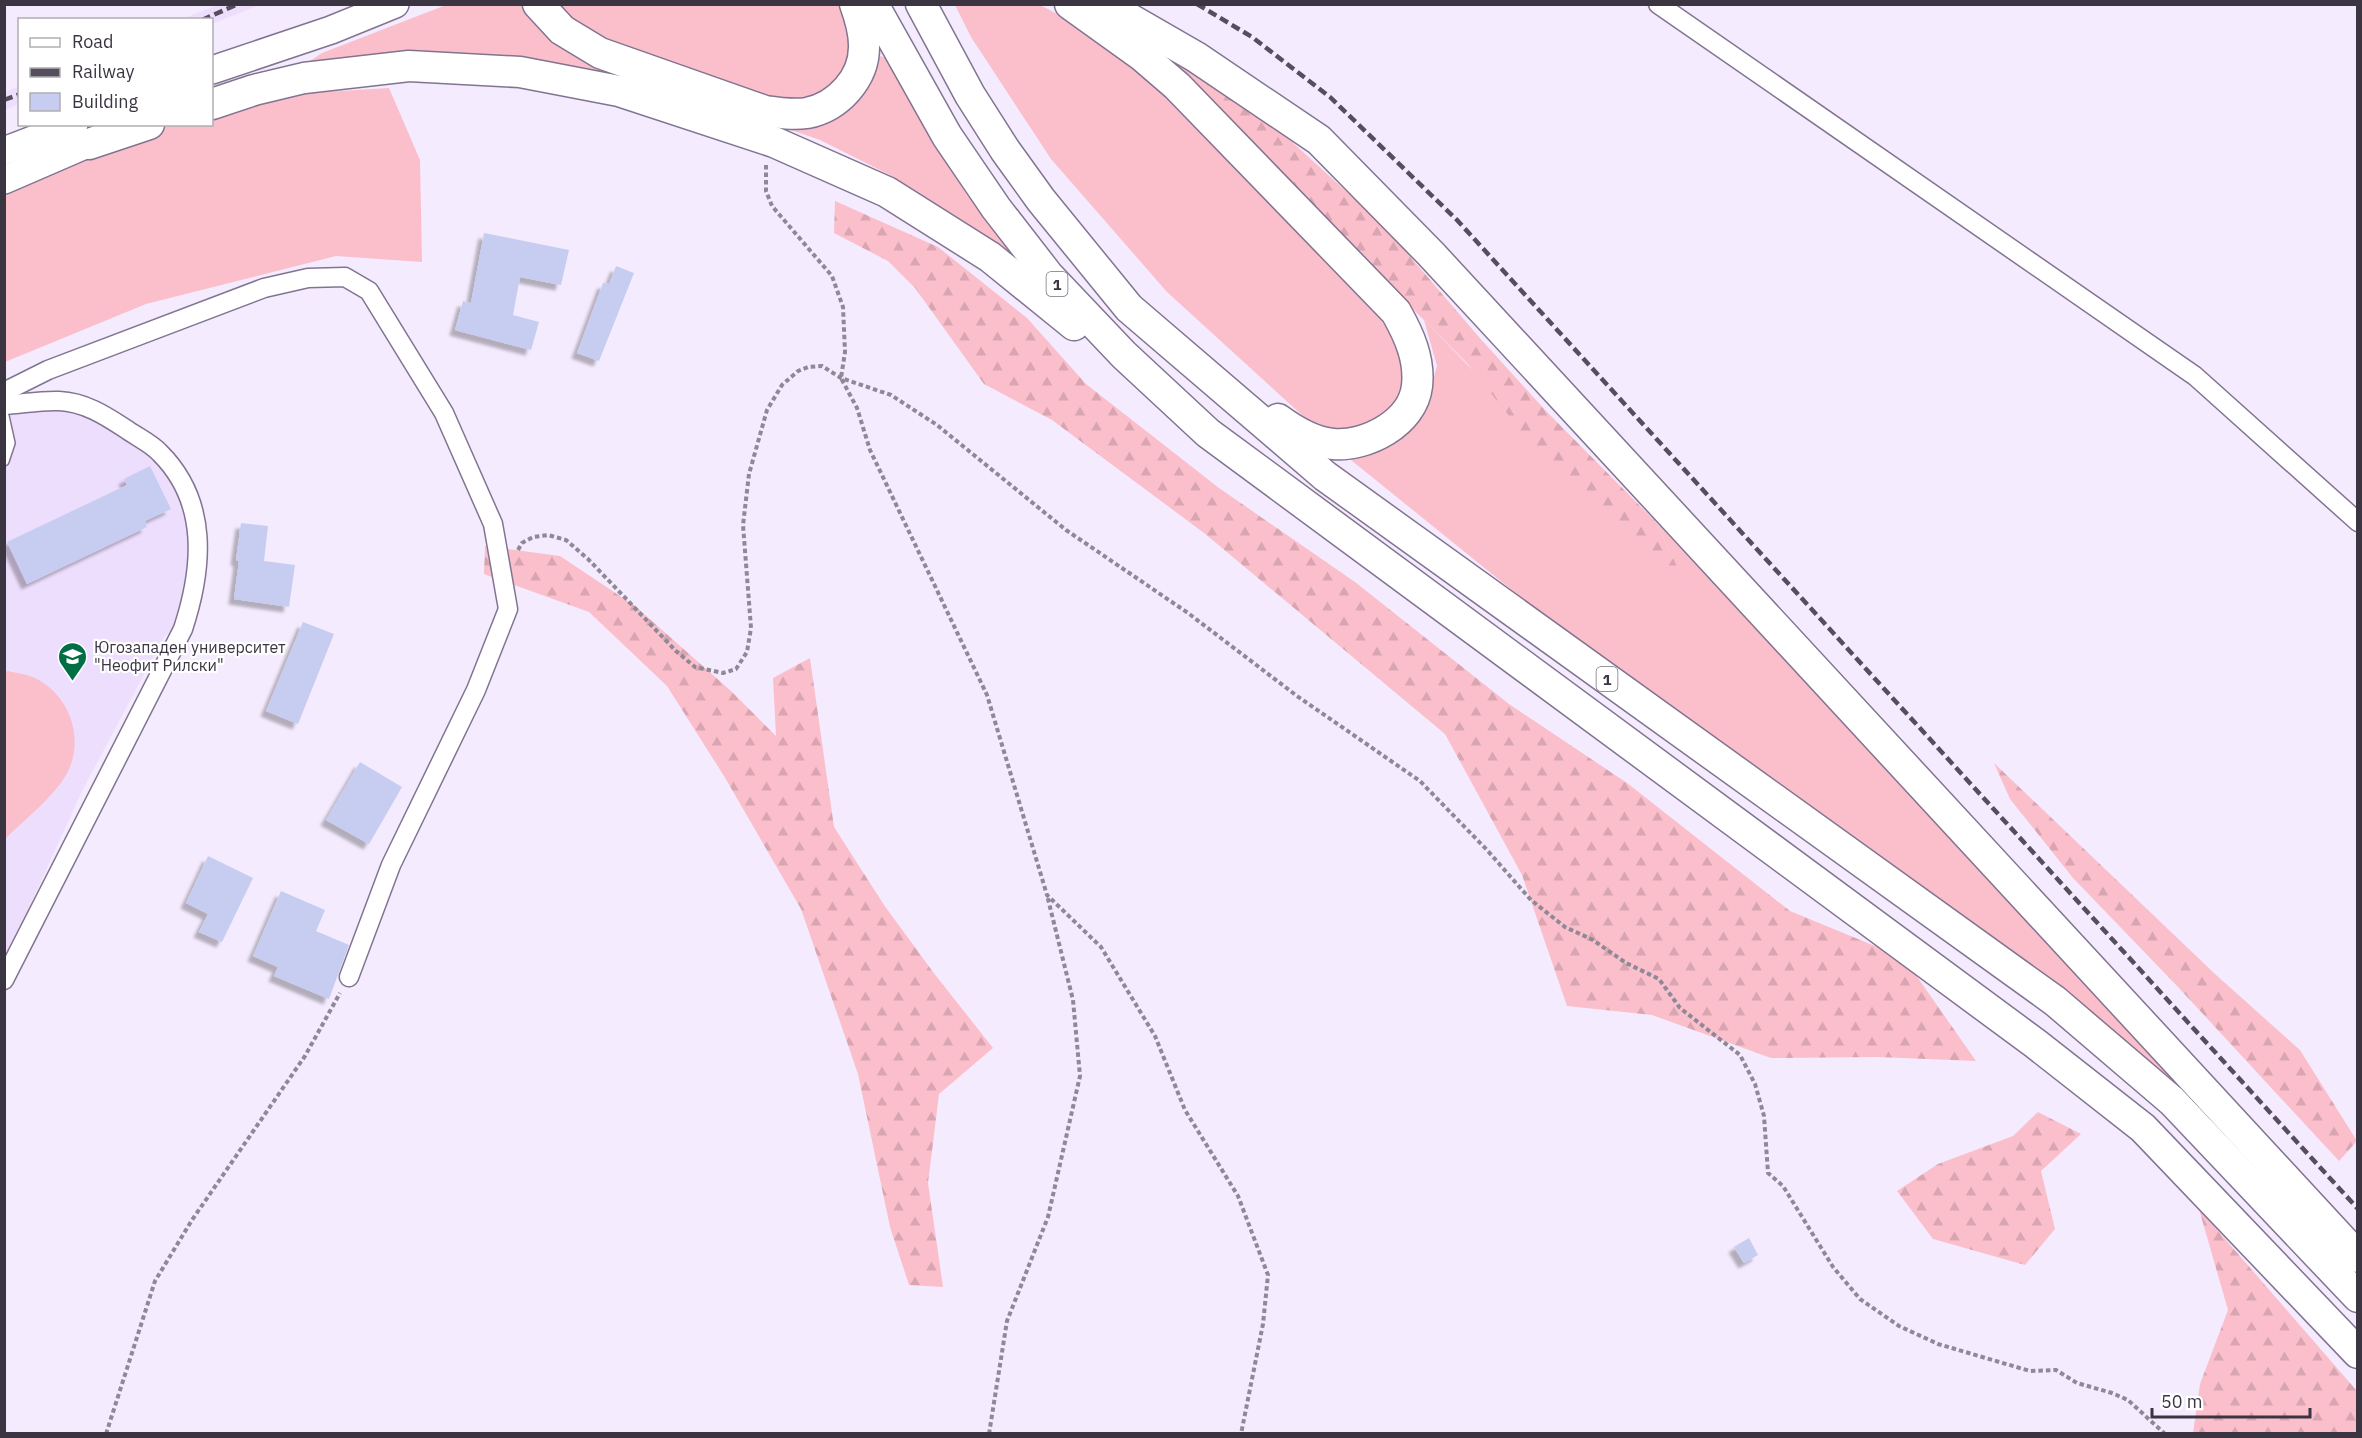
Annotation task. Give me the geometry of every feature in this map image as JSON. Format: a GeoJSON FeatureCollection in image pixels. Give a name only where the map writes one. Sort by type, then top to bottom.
{"type":"FeatureCollection","features":[{"type":"Feature","properties":{"kind":"main road"},"geometry":{"type":"LineString","coordinates":[[213,86],[331,30],[395,4]]}},
{"type":"Feature","properties":{"kind":"main road"},"geometry":{"type":"LineString","coordinates":[[538,4],[562,30],[600,53],[765,111],[787,114],[826,108],[841,99],[852,83],[861,67],[864,47],[862,26],[855,4]]}},
{"type":"Feature","properties":{"kind":"main road","name":"1"},"geometry":{"type":"LineString","coordinates":[[873,4],[947,136],[1041,267],[1124,355],[1208,433],[2036,1044],[2143,1128],[2358,1353]]}},
{"type":"Feature","properties":{"kind":"main road","name":"1"},"geometry":{"type":"LineString","coordinates":[[921,4],[970,95],[1005,150],[1041,200],[1129,308],[1325,476],[2055,1001],[2172,1101],[2358,1298]]}},
{"type":"Feature","properties":{"kind":"main road"},"geometry":{"type":"LineString","coordinates":[[1070,4],[1141,55],[1178,86],[1396,312],[1408,333],[1414,352],[1418,369],[1417,389],[1412,404],[1388,429],[1372,437],[1333,444],[1314,438],[1281,421],[1129,308]]}},
{"type":"Feature","properties":{"kind":"main road"},"geometry":{"type":"LineString","coordinates":[[1104,4],[1196,57],[1288,117],[1319,140],[1356,176],[1431,254],[2358,1257]]}},
{"type":"Feature","properties":{"kind":"main road"},"geometry":{"type":"LineString","coordinates":[[213,70],[331,30]]}},
{"type":"Feature","properties":{"kind":"main road"},"geometry":{"type":"LineString","coordinates":[[213,104],[254,90],[325,75],[409,66],[519,72],[619,91],[774,142],[887,192],[990,257],[1208,433]]}},
{"type":"Feature","properties":{"kind":"main road"},"geometry":{"type":"LineString","coordinates":[[4,151],[120,126]]}},
{"type":"Feature","properties":{"kind":"main road"},"geometry":{"type":"LineString","coordinates":[[4,180],[82,134],[136,126]]}},
{"type":"Feature","properties":{"kind":"street"},"geometry":{"type":"LineString","coordinates":[[1658,4],[2195,376],[2358,522]]}},
{"type":"Feature","properties":{"kind":"street"},"geometry":{"type":"LineString","coordinates":[[4,396],[10,389],[48,370],[264,288],[308,278],[345,277],[369,291],[444,413],[493,524],[508,609],[476,690],[391,865],[349,977]]}},
{"type":"Feature","properties":{"kind":"street"},"geometry":{"type":"LineString","coordinates":[[4,405],[59,401],[84,405],[106,416],[159,451],[174,468],[185,488],[195,514],[200,541],[194,596],[183,629],[4,980]]}},
{"type":"Feature","properties":{"kind":"lane"},"geometry":{"type":"LineString","coordinates":[[4,416],[10,443],[4,461]]}},
{"type":"Feature","properties":{"kind":"path"},"geometry":{"type":"LineString","coordinates":[[774,142],[766,163],[766,191],[772,206],[832,276],[843,307],[845,352],[841,378],[857,408],[870,450],[987,695],[1047,895],[1073,1000],[1080,1076],[1048,1217],[1007,1321],[989,1434]]}},
{"type":"Feature","properties":{"kind":"path"},"geometry":{"type":"LineString","coordinates":[[513,558],[522,543],[533,537],[548,535],[566,540],[588,559],[676,651],[695,667],[723,673],[736,669],[747,652],[751,628],[743,525],[744,501],[767,410],[782,385],[798,371],[808,367],[822,366],[841,378],[891,395],[937,425],[993,473],[1066,530],[1188,613],[1297,696],[1420,781],[1487,850],[1531,900],[1565,927],[1593,940],[1626,963],[1659,979],[1680,1008],[1740,1055],[1755,1084],[1764,1116],[1768,1173],[1783,1185],[1833,1267],[1860,1299],[1899,1326],[1938,1344],[2031,1371],[2056,1370],[2077,1383],[2128,1400],[2165,1434]]}},
{"type":"Feature","properties":{"kind":"path"},"geometry":{"type":"LineString","coordinates":[[1047,895],[1101,947],[1155,1036],[1185,1110],[1238,1196],[1268,1275],[1263,1324],[1240,1434]]}},
{"type":"Feature","properties":{"kind":"path"},"geometry":{"type":"LineString","coordinates":[[106,1434],[155,1281],[192,1220],[305,1056],[349,977]]}},
{"type":"Feature","properties":{"kind":"shaded area"},"geometry":{"type":"Polygon","coordinates":[[[218,4],[260,5],[213,24],[213,18],[185,18],[218,4]]]}},
{"type":"Feature","properties":{"kind":"shaded area"},"geometry":{"type":"Polygon","coordinates":[[[18,86],[18,104],[5,110],[5,92],[18,86]]]}},
{"type":"Feature","properties":{"kind":"shaded area","name":"Югозападен университет \"Неофит Рилски\""},"geometry":{"type":"Polygon","coordinates":[[[58,407],[104,421],[152,455],[180,490],[190,543],[188,583],[178,625],[164,637],[82,791],[5,960],[5,416],[58,407]]]}},
{"type":"Feature","properties":{"kind":"green space"},"geometry":{"type":"Polygon","coordinates":[[[446,5],[525,5],[791,125],[874,66],[880,56],[887,58],[914,109],[967,195],[1055,300],[969,227],[892,176],[820,140],[734,110],[313,64],[310,61],[322,53],[446,5]]]}},
{"type":"Feature","properties":{"kind":"green space"},"geometry":{"type":"Polygon","coordinates":[[[556,5],[843,5],[855,33],[839,88],[806,104],[773,100],[602,44],[556,5]]]}},
{"type":"Feature","properties":{"kind":"green space"},"geometry":{"type":"Polygon","coordinates":[[[955,5],[1040,5],[1088,30],[1181,102],[1351,283],[1404,349],[1410,385],[1394,413],[1341,433],[1304,417],[1167,292],[1051,159],[971,37],[955,5]]]}},
{"type":"Feature","properties":{"kind":"green space"},"geometry":{"type":"Polygon","coordinates":[[[1151,48],[1268,120],[1385,227],[1546,411],[1656,522],[1690,594],[1562,482],[1466,362],[1151,48]]]}},
{"type":"Feature","properties":{"kind":"green space"},"geometry":{"type":"Polygon","coordinates":[[[389,88],[420,160],[422,262],[336,256],[146,304],[5,362],[4,189],[160,126],[213,126],[213,106],[307,93],[389,88]]]}},
{"type":"Feature","properties":{"kind":"green space"},"geometry":{"type":"Polygon","coordinates":[[[835,201],[938,247],[1027,318],[1086,384],[1219,488],[1355,582],[1509,704],[1627,783],[1790,911],[1904,958],[1976,1061],[1878,1057],[1771,1058],[1652,1015],[1567,1006],[1522,875],[1445,734],[1204,533],[1052,420],[984,384],[915,288],[888,261],[834,233],[835,201]]]}},
{"type":"Feature","properties":{"kind":"green space"},"geometry":{"type":"Polygon","coordinates":[[[1424,320],[1689,593],[1656,522],[2022,914],[2207,1117],[1549,620],[1346,456],[1391,446],[1424,411],[1437,366],[1424,320]]]}},
{"type":"Feature","properties":{"kind":"green space"},"geometry":{"type":"Polygon","coordinates":[[[485,546],[560,556],[635,606],[731,691],[776,736],[773,678],[810,658],[834,827],[884,905],[993,1048],[939,1094],[928,1183],[943,1287],[909,1285],[890,1227],[858,1074],[801,909],[724,776],[667,686],[589,612],[484,574],[485,546]]]}},
{"type":"Feature","properties":{"kind":"green space"},"geometry":{"type":"Polygon","coordinates":[[[4,672],[35,678],[59,698],[73,725],[75,740],[69,770],[60,784],[5,839],[4,672]]]}},
{"type":"Feature","properties":{"kind":"green space"},"geometry":{"type":"Polygon","coordinates":[[[1994,763],[2215,974],[2300,1050],[2357,1141],[2339,1161],[2178,987],[2073,878],[2010,799],[1994,763]]]}},
{"type":"Feature","properties":{"kind":"green space"},"geometry":{"type":"Polygon","coordinates":[[[2038,1112],[2081,1134],[2041,1171],[2055,1229],[2025,1265],[1933,1239],[1897,1191],[1938,1164],[2013,1136],[2038,1112]]]}},
{"type":"Feature","properties":{"kind":"green space"},"geometry":{"type":"Polygon","coordinates":[[[2199,1209],[2357,1391],[2357,1433],[2193,1433],[2200,1384],[2228,1310],[2199,1209]]]}},
{"type":"Feature","properties":{"kind":"building"},"geometry":{"type":"Polygon","coordinates":[[[484,233],[569,250],[561,285],[520,277],[513,315],[539,322],[531,350],[455,330],[463,301],[471,303],[484,233]]]}},
{"type":"Feature","properties":{"kind":"building"},"geometry":{"type":"Polygon","coordinates":[[[616,266],[634,273],[599,361],[577,353],[603,283],[609,284],[616,266]]]}},
{"type":"Feature","properties":{"kind":"building"},"geometry":{"type":"Polygon","coordinates":[[[150,466],[171,509],[145,521],[147,527],[27,584],[7,542],[127,485],[124,479],[150,466]]]}},
{"type":"Feature","properties":{"kind":"building"},"geometry":{"type":"Polygon","coordinates":[[[241,523],[268,526],[264,561],[295,565],[289,607],[234,599],[241,523]]]}},
{"type":"Feature","properties":{"kind":"building"},"geometry":{"type":"Polygon","coordinates":[[[303,622],[334,634],[298,724],[266,711],[303,622]]]}},
{"type":"Feature","properties":{"kind":"building"},"geometry":{"type":"Polygon","coordinates":[[[360,762],[402,787],[369,844],[326,820],[360,762]]]}},
{"type":"Feature","properties":{"kind":"building"},"geometry":{"type":"Polygon","coordinates":[[[208,856],[253,878],[222,942],[199,932],[208,914],[186,903],[208,856]]]}},
{"type":"Feature","properties":{"kind":"building"},"geometry":{"type":"Polygon","coordinates":[[[281,891],[325,910],[316,931],[349,945],[329,999],[274,976],[278,967],[253,956],[281,891]]]}},
{"type":"Feature","properties":{"kind":"building"},"geometry":{"type":"Polygon","coordinates":[[[1749,1238],[1758,1255],[1744,1263],[1734,1247],[1749,1238]]]}},
{"type":"Feature","properties":{"kind":"railway"},"geometry":{"type":"LineString","coordinates":[[206,18],[238,4]]}},
{"type":"Feature","properties":{"kind":"railway"},"geometry":{"type":"LineString","coordinates":[[1197,4],[1252,37],[1330,97],[1457,220],[2358,1209]]}},
{"type":"Feature","properties":{"kind":"railway"},"geometry":{"type":"LineString","coordinates":[[4,100],[18,95]]}},
{"type":"Feature","properties":{"kind":"place","name":"Югозападен университет \"Неофит Рилски\""},"geometry":{"type":"Point","coordinates":[73,682]}}]}
